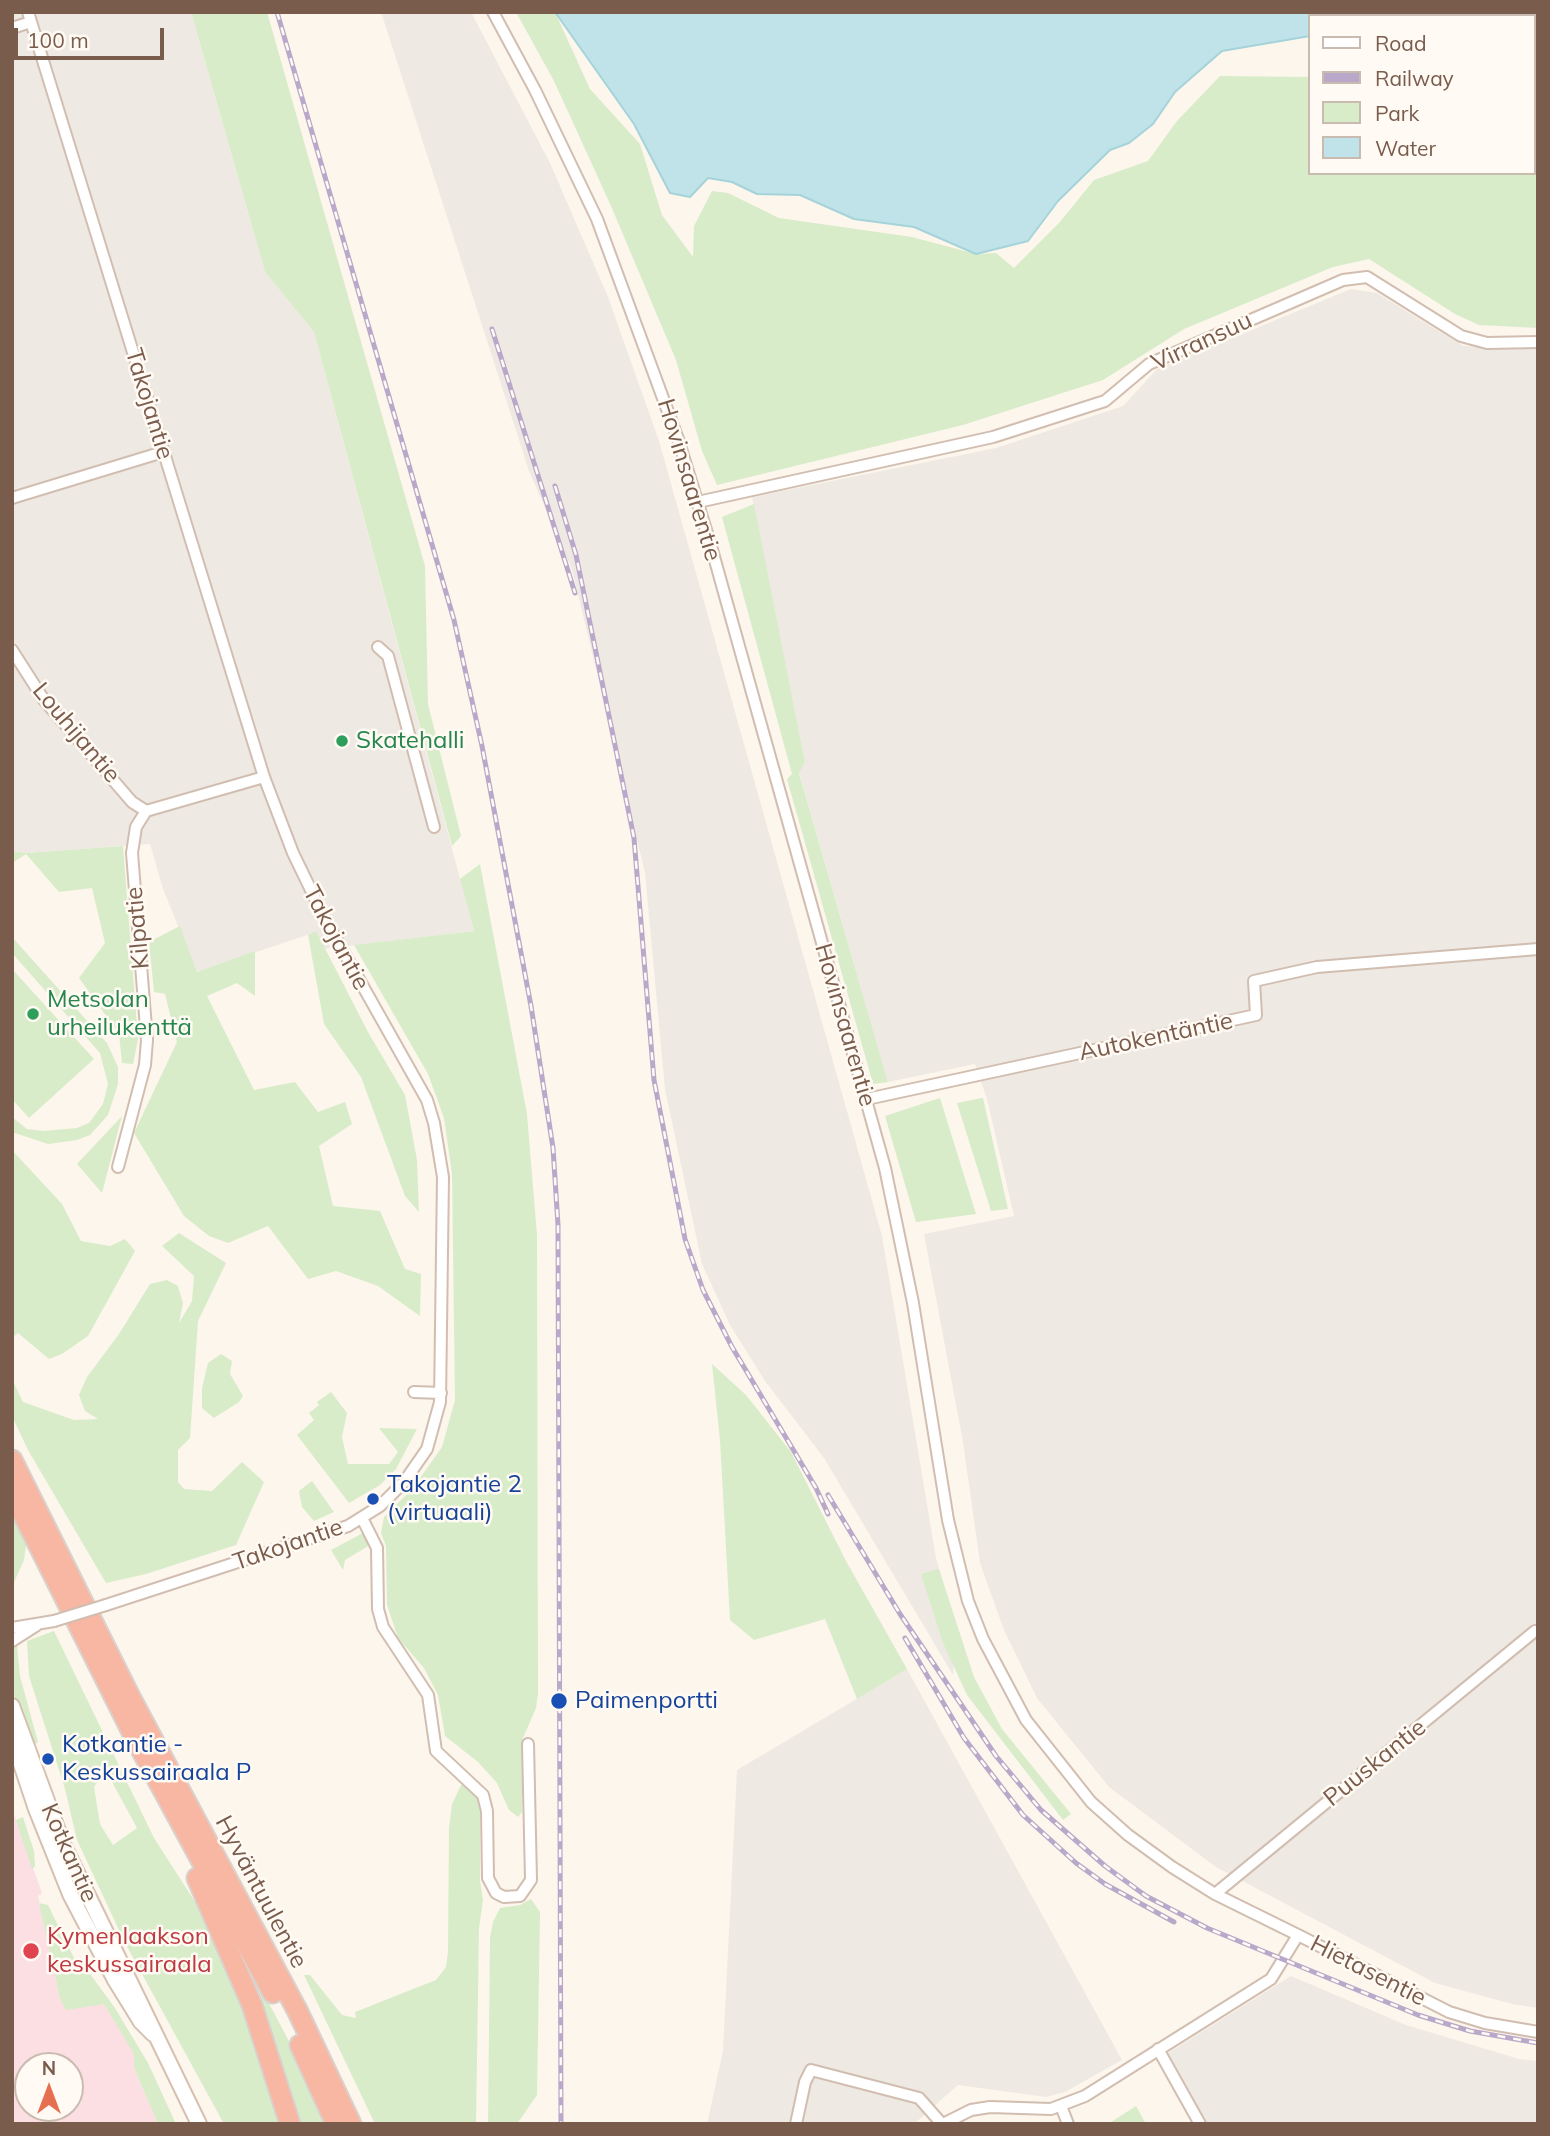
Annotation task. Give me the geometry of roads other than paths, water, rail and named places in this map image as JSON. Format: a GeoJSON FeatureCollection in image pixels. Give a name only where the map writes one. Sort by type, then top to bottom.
{"type":"FeatureCollection","features":[{"type":"Feature","properties":{"kind":"highway","name":"Hyväntuulentie"},"geometry":{"type":"LineString","coordinates":[[12,1461],[147,1729],[298,2012],[351,2124]]}},
{"type":"Feature","properties":{"kind":"highway","name":"Hyväntuulentie"},"geometry":{"type":"LineString","coordinates":[[12,1492],[136,1740],[284,2013],[336,2124]]}},
{"type":"Feature","properties":{"kind":"highway"},"geometry":{"type":"LineString","coordinates":[[136,1740],[252,2005],[290,2124]]}},
{"type":"Feature","properties":{"kind":"highway"},"geometry":{"type":"LineString","coordinates":[[298,2012],[331,2063],[363,2124]]}},
{"type":"Feature","properties":{"kind":"street","name":"Hovinsaarentie"},"geometry":{"type":"LineString","coordinates":[[493,12],[535,90],[597,219],[641,332],[698,502],[867,1100],[899,1228],[951,1533],[968,1601],[983,1639],[1026,1720],[1091,1802],[1128,1835],[1215,1895],[1298,1935]]}},
{"type":"Feature","properties":{"kind":"street"},"geometry":{"type":"LineString","coordinates":[[12,28],[30,17]]}},
{"type":"Feature","properties":{"kind":"street","name":"Takojantie"},"geometry":{"type":"LineString","coordinates":[[12,1628],[54,1621],[106,1605],[326,1534],[362,1518],[393,1494],[427,1449],[438,1418],[441,1392],[443,1177],[434,1123],[417,1078],[358,979],[307,884],[264,778],[30,17]]}},
{"type":"Feature","properties":{"kind":"street","name":"Virransuu"},"geometry":{"type":"LineString","coordinates":[[698,502],[993,437],[1105,401],[1149,364],[1343,279],[1367,277],[1461,336],[1487,342],[1538,342]]}},
{"type":"Feature","properties":{"kind":"street"},"geometry":{"type":"LineString","coordinates":[[12,498],[163,452]]}},
{"type":"Feature","properties":{"kind":"street"},"geometry":{"type":"LineString","coordinates":[[378,647],[388,656],[434,827]]}},
{"type":"Feature","properties":{"kind":"street","name":"Louhijantie"},"geometry":{"type":"LineString","coordinates":[[12,650],[44,700],[132,802],[146,811]]}},
{"type":"Feature","properties":{"kind":"street"},"geometry":{"type":"LineString","coordinates":[[146,811],[264,778]]}},
{"type":"Feature","properties":{"kind":"street","name":"Kilpatie"},"geometry":{"type":"LineString","coordinates":[[118,1167],[142,1077],[147,1040],[132,853],[136,827],[146,811]]}},
{"type":"Feature","properties":{"kind":"street","name":"Autokentäntie"},"geometry":{"type":"LineString","coordinates":[[867,1100],[1256,1015],[1254,981],[1304,970],[1538,949]]}},
{"type":"Feature","properties":{"kind":"street"},"geometry":{"type":"LineString","coordinates":[[414,1392],[441,1392]]}},
{"type":"Feature","properties":{"kind":"street"},"geometry":{"type":"LineString","coordinates":[[362,1518],[377,1548],[378,1609],[383,1627],[428,1696],[436,1751],[483,1795],[487,1811],[488,1878],[496,1894],[504,1897],[520,1896],[531,1880],[528,1744]]}},
{"type":"Feature","properties":{"kind":"street","name":"Takojantie"},"geometry":{"type":"LineString","coordinates":[[12,1641],[37,1625]]}},
{"type":"Feature","properties":{"kind":"street","name":"Puuskantie"},"geometry":{"type":"LineString","coordinates":[[1215,1895],[1535,1631]]}},
{"type":"Feature","properties":{"kind":"street","name":"Kotkantie"},"geometry":{"type":"LineString","coordinates":[[12,1706],[63,1844],[199,2124]]}},
{"type":"Feature","properties":{"kind":"street","name":"Kotkantie"},"geometry":{"type":"LineString","coordinates":[[12,1737],[36,1809],[70,1894],[115,1980],[141,2022],[153,2034]]}},
{"type":"Feature","properties":{"kind":"street","name":"Hietasentie"},"geometry":{"type":"LineString","coordinates":[[942,2124],[971,2110],[990,2107],[1035,2109],[1062,2106],[1086,2096],[1271,1979],[1298,1935],[1449,2012],[1485,2023],[1538,2032]]}},
{"type":"Feature","properties":{"kind":"street"},"geometry":{"type":"LineString","coordinates":[[1158,2049],[1200,2124]]}},
{"type":"Feature","properties":{"kind":"street"},"geometry":{"type":"LineString","coordinates":[[796,2124],[805,2082],[811,2070],[919,2098],[942,2124]]}},
{"type":"Feature","properties":{"kind":"street"},"geometry":{"type":"LineString","coordinates":[[1062,2106],[1069,2124]]}},
{"type":"Feature","properties":{"kind":"water"},"geometry":{"type":"Polygon","coordinates":[[[555,12],[1476,12],[1308,14],[1308,36],[1222,51],[1175,92],[1153,124],[1129,143],[1110,150],[1058,201],[1028,241],[976,254],[914,227],[854,219],[800,195],[757,194],[732,182],[708,178],[690,197],[670,193],[634,124],[555,12]]]}},
{"type":"Feature","properties":{"kind":"railway"},"geometry":{"type":"LineString","coordinates":[[277,12],[454,620],[482,746],[531,1006],[553,1148],[558,1225],[561,2124]]}},
{"type":"Feature","properties":{"kind":"railway"},"geometry":{"type":"LineString","coordinates":[[492,329],[575,593]]}},
{"type":"Feature","properties":{"kind":"railway"},"geometry":{"type":"LineString","coordinates":[[555,486],[576,555],[634,838],[654,1080],[685,1239],[703,1290],[732,1347],[816,1488],[828,1514]]}},
{"type":"Feature","properties":{"kind":"railway"},"geometry":{"type":"LineString","coordinates":[[828,1495],[900,1614],[996,1756],[1041,1810],[1105,1866],[1146,1896],[1207,1928],[1418,2015],[1470,2031],[1538,2043]]}},
{"type":"Feature","properties":{"kind":"railway"},"geometry":{"type":"LineString","coordinates":[[905,1638],[964,1738],[1023,1815],[1076,1863],[1105,1884],[1174,1922]]}},
{"type":"Feature","properties":{"kind":"place","name":"Skatehalli"},"geometry":{"type":"Point","coordinates":[342,741]}},
{"type":"Feature","properties":{"kind":"place","name":"Metsolan urheilukenttä"},"geometry":{"type":"Point","coordinates":[33,1014]}},
{"type":"Feature","properties":{"kind":"place","name":"Takojantie 2 (virtuaali)"},"geometry":{"type":"Point","coordinates":[373,1499]}},
{"type":"Feature","properties":{"kind":"place","name":"Paimenportti"},"geometry":{"type":"Point","coordinates":[559,1701]}},
{"type":"Feature","properties":{"kind":"place","name":"Kotkantie - Keskussairaala P"},"geometry":{"type":"Point","coordinates":[48,1759]}},
{"type":"Feature","properties":{"kind":"place","name":"Kymenlaakson keskussairaala"},"geometry":{"type":"Point","coordinates":[31,1951]}}]}
